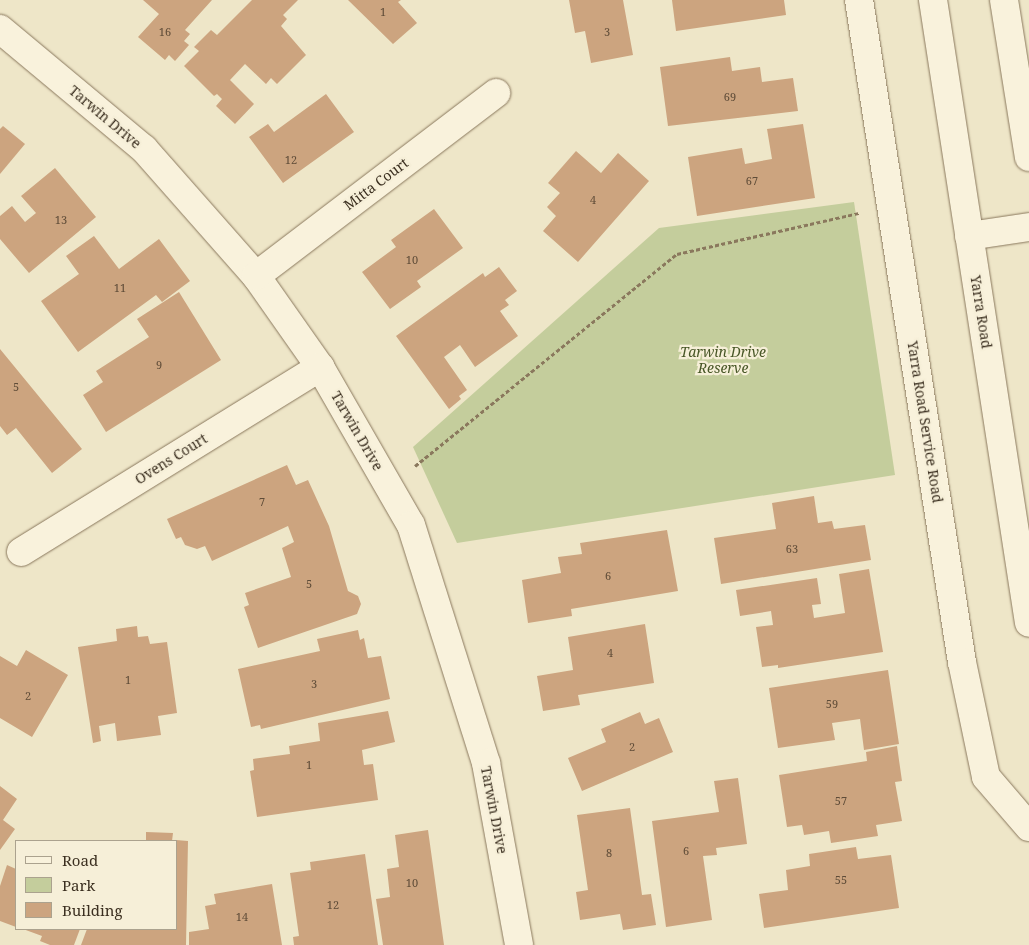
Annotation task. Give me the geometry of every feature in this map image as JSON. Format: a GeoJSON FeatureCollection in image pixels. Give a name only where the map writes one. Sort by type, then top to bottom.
{"type":"FeatureCollection","features":[{"type":"Feature","properties":{"kind":"street","name":"Yarra Road Service Road"},"geometry":{"type":"LineString","coordinates":[[859,0],[893,206],[960,652],[986,777],[1029,827]]}},
{"type":"Feature","properties":{"kind":"street","name":"Yarra Road"},"geometry":{"type":"LineString","coordinates":[[934,0],[1029,623]]}},
{"type":"Feature","properties":{"kind":"street"},"geometry":{"type":"LineString","coordinates":[[1004,0],[1029,157]]}},
{"type":"Feature","properties":{"kind":"street","name":"Tarwin Drive"},"geometry":{"type":"LineString","coordinates":[[0,29],[144,149],[256,276],[320,366],[389,487],[411,526],[486,763],[519,945]]}},
{"type":"Feature","properties":{"kind":"street","name":"Mitta Court"},"geometry":{"type":"LineString","coordinates":[[256,276],[496,93]]}},
{"type":"Feature","properties":{"kind":"street"},"geometry":{"type":"LineString","coordinates":[[969,236],[1029,226]]}},
{"type":"Feature","properties":{"kind":"street","name":"Ovens Court"},"geometry":{"type":"LineString","coordinates":[[21,552],[320,366]]}},
{"type":"Feature","properties":{"kind":"path"},"geometry":{"type":"LineString","coordinates":[[389,487],[677,254],[893,206]]}},
{"type":"Feature","properties":{"kind":"green space","name":"Tarwin Drive Reserve"},"geometry":{"type":"Polygon","coordinates":[[[854,202],[895,475],[457,543],[413,447],[659,228],[854,202]]]}},
{"type":"Feature","properties":{"kind":"building"},"geometry":{"type":"Polygon","coordinates":[[[143,0],[212,0],[185,30],[190,34],[184,41],[189,45],[175,61],[169,55],[165,60],[138,37],[159,14],[143,0]]]}},
{"type":"Feature","properties":{"kind":"building"},"geometry":{"type":"Polygon","coordinates":[[[252,0],[298,0],[283,15],[287,19],[281,26],[306,55],[277,84],[271,78],[266,84],[245,64],[230,80],[254,104],[235,124],[216,106],[222,99],[217,94],[214,96],[184,66],[199,51],[194,47],[211,30],[217,35],[252,0]]]}},
{"type":"Feature","properties":{"kind":"building"},"geometry":{"type":"Polygon","coordinates":[[[348,0],[401,0],[398,2],[417,23],[393,44],[348,0]]]}},
{"type":"Feature","properties":{"kind":"building"},"geometry":{"type":"Polygon","coordinates":[[[569,0],[623,0],[633,55],[591,63],[585,31],[575,33],[569,0]]]}},
{"type":"Feature","properties":{"kind":"building"},"geometry":{"type":"Polygon","coordinates":[[[672,0],[784,0],[786,15],[676,31],[672,0]]]}},
{"type":"Feature","properties":{"kind":"building"},"geometry":{"type":"Polygon","coordinates":[[[730,57],[732,71],[760,67],[762,82],[793,78],[798,111],[668,126],[660,67],[730,57]]]}},
{"type":"Feature","properties":{"kind":"building"},"geometry":{"type":"Polygon","coordinates":[[[326,94],[354,132],[283,183],[249,137],[268,124],[274,132],[326,94]]]}},
{"type":"Feature","properties":{"kind":"building"},"geometry":{"type":"Polygon","coordinates":[[[803,124],[815,198],[697,216],[688,157],[742,148],[745,164],[772,159],[767,129],[803,124]]]}},
{"type":"Feature","properties":{"kind":"building"},"geometry":{"type":"Polygon","coordinates":[[[3,126],[25,144],[0,174],[0,129],[3,126]]]}},
{"type":"Feature","properties":{"kind":"building"},"geometry":{"type":"Polygon","coordinates":[[[576,151],[601,173],[618,153],[649,181],[578,262],[543,231],[556,216],[547,207],[560,193],[548,183],[576,151]]]}},
{"type":"Feature","properties":{"kind":"building"},"geometry":{"type":"Polygon","coordinates":[[[55,168],[96,217],[29,273],[0,239],[0,216],[12,206],[25,222],[36,213],[21,196],[55,168]]]}},
{"type":"Feature","properties":{"kind":"building"},"geometry":{"type":"Polygon","coordinates":[[[434,209],[463,248],[417,281],[421,287],[390,309],[362,272],[396,247],[391,240],[434,209]]]}},
{"type":"Feature","properties":{"kind":"building"},"geometry":{"type":"Polygon","coordinates":[[[94,236],[119,269],[159,239],[190,281],[162,302],[156,295],[78,352],[41,301],[79,274],[66,256],[94,236]]]}},
{"type":"Feature","properties":{"kind":"building"},"geometry":{"type":"Polygon","coordinates":[[[499,267],[517,291],[505,300],[509,305],[500,311],[518,336],[475,367],[460,345],[444,357],[467,390],[459,396],[461,399],[449,409],[396,336],[483,273],[485,277],[499,267]]]}},
{"type":"Feature","properties":{"kind":"building"},"geometry":{"type":"Polygon","coordinates":[[[179,292],[221,360],[106,432],[83,395],[103,382],[96,371],[149,337],[137,319],[179,292]]]}},
{"type":"Feature","properties":{"kind":"building"},"geometry":{"type":"Polygon","coordinates":[[[0,349],[82,449],[52,473],[16,428],[7,435],[0,426],[0,349]]]}},
{"type":"Feature","properties":{"kind":"building"},"geometry":{"type":"Polygon","coordinates":[[[287,465],[296,485],[308,480],[329,526],[348,591],[358,596],[361,604],[357,614],[258,648],[244,607],[249,605],[245,593],[291,577],[282,548],[294,542],[288,526],[212,561],[205,546],[197,549],[185,545],[181,537],[176,539],[167,519],[287,465]]]}},
{"type":"Feature","properties":{"kind":"building"},"geometry":{"type":"Polygon","coordinates":[[[814,496],[818,523],[832,521],[834,529],[865,525],[871,560],[721,584],[714,538],[776,529],[772,503],[814,496]]]}},
{"type":"Feature","properties":{"kind":"building"},"geometry":{"type":"Polygon","coordinates":[[[667,530],[678,591],[571,609],[572,616],[528,623],[522,580],[561,573],[558,557],[582,554],[580,543],[667,530]]]}},
{"type":"Feature","properties":{"kind":"building"},"geometry":{"type":"Polygon","coordinates":[[[869,569],[883,652],[778,668],[778,665],[762,667],[756,627],[773,625],[771,611],[740,616],[736,590],[817,578],[821,604],[812,605],[814,618],[845,613],[839,574],[869,569]]]}},
{"type":"Feature","properties":{"kind":"building"},"geometry":{"type":"Polygon","coordinates":[[[645,624],[654,683],[578,695],[580,705],[543,711],[537,676],[573,670],[568,637],[645,624]]]}},
{"type":"Feature","properties":{"kind":"building"},"geometry":{"type":"Polygon","coordinates":[[[137,626],[138,637],[148,636],[150,644],[167,642],[177,713],[158,716],[161,735],[117,741],[115,723],[99,726],[101,741],[93,743],[78,647],[117,641],[116,629],[137,626]]]}},
{"type":"Feature","properties":{"kind":"building"},"geometry":{"type":"Polygon","coordinates":[[[358,630],[360,640],[364,638],[368,658],[381,656],[390,699],[261,729],[260,725],[251,727],[238,669],[320,651],[317,639],[358,630]]]}},
{"type":"Feature","properties":{"kind":"building"},"geometry":{"type":"Polygon","coordinates":[[[26,650],[68,675],[32,737],[0,718],[0,656],[17,666],[26,650]]]}},
{"type":"Feature","properties":{"kind":"building"},"geometry":{"type":"Polygon","coordinates":[[[888,670],[899,744],[864,750],[860,719],[832,723],[835,740],[778,748],[769,688],[888,670]]]}},
{"type":"Feature","properties":{"kind":"building"},"geometry":{"type":"Polygon","coordinates":[[[388,711],[395,742],[362,750],[364,765],[373,764],[378,800],[257,817],[250,771],[254,770],[253,759],[290,754],[289,746],[320,741],[318,723],[388,711]]]}},
{"type":"Feature","properties":{"kind":"building"},"geometry":{"type":"Polygon","coordinates":[[[640,712],[645,724],[659,718],[673,752],[582,791],[568,758],[606,742],[601,729],[640,712]]]}},
{"type":"Feature","properties":{"kind":"building"},"geometry":{"type":"Polygon","coordinates":[[[897,746],[902,781],[895,782],[902,821],[876,825],[878,836],[831,843],[829,831],[804,835],[802,825],[787,827],[779,775],[867,761],[866,752],[897,746]]]}},
{"type":"Feature","properties":{"kind":"building"},"geometry":{"type":"Polygon","coordinates":[[[738,778],[747,844],[716,848],[717,855],[703,856],[712,920],[666,927],[652,821],[719,812],[714,781],[738,778]]]}},
{"type":"Feature","properties":{"kind":"building"},"geometry":{"type":"Polygon","coordinates":[[[0,786],[17,799],[3,820],[15,829],[0,850],[0,786]]]}},
{"type":"Feature","properties":{"kind":"building"},"geometry":{"type":"Polygon","coordinates":[[[630,808],[642,895],[651,894],[656,925],[623,930],[620,914],[580,920],[576,892],[588,890],[577,815],[630,808]]]}},
{"type":"Feature","properties":{"kind":"building"},"geometry":{"type":"Polygon","coordinates":[[[428,830],[444,945],[383,945],[376,899],[390,897],[387,869],[399,867],[395,835],[428,830]]]}},
{"type":"Feature","properties":{"kind":"building"},"geometry":{"type":"Polygon","coordinates":[[[146,832],[173,833],[172,840],[146,840],[146,832]]]}},
{"type":"Feature","properties":{"kind":"building"},"geometry":{"type":"Polygon","coordinates":[[[178,840],[188,841],[186,945],[81,945],[87,930],[178,930],[178,840]]]}},
{"type":"Feature","properties":{"kind":"building"},"geometry":{"type":"Polygon","coordinates":[[[856,847],[858,859],[891,855],[899,908],[764,928],[759,894],[788,890],[786,870],[810,866],[809,854],[856,847]]]}},
{"type":"Feature","properties":{"kind":"building"},"geometry":{"type":"Polygon","coordinates":[[[365,854],[378,945],[294,945],[293,937],[299,936],[290,873],[311,870],[310,862],[365,854]]]}},
{"type":"Feature","properties":{"kind":"building"},"geometry":{"type":"Polygon","coordinates":[[[7,865],[15,869],[15,927],[0,921],[0,886],[7,865]]]}},
{"type":"Feature","properties":{"kind":"building"},"geometry":{"type":"Polygon","coordinates":[[[272,884],[282,945],[189,945],[189,932],[209,929],[205,906],[216,904],[214,894],[272,884]]]}},
{"type":"Feature","properties":{"kind":"building"},"geometry":{"type":"Polygon","coordinates":[[[26,930],[80,930],[74,945],[50,945],[40,941],[42,936],[26,930]]]}}]}
